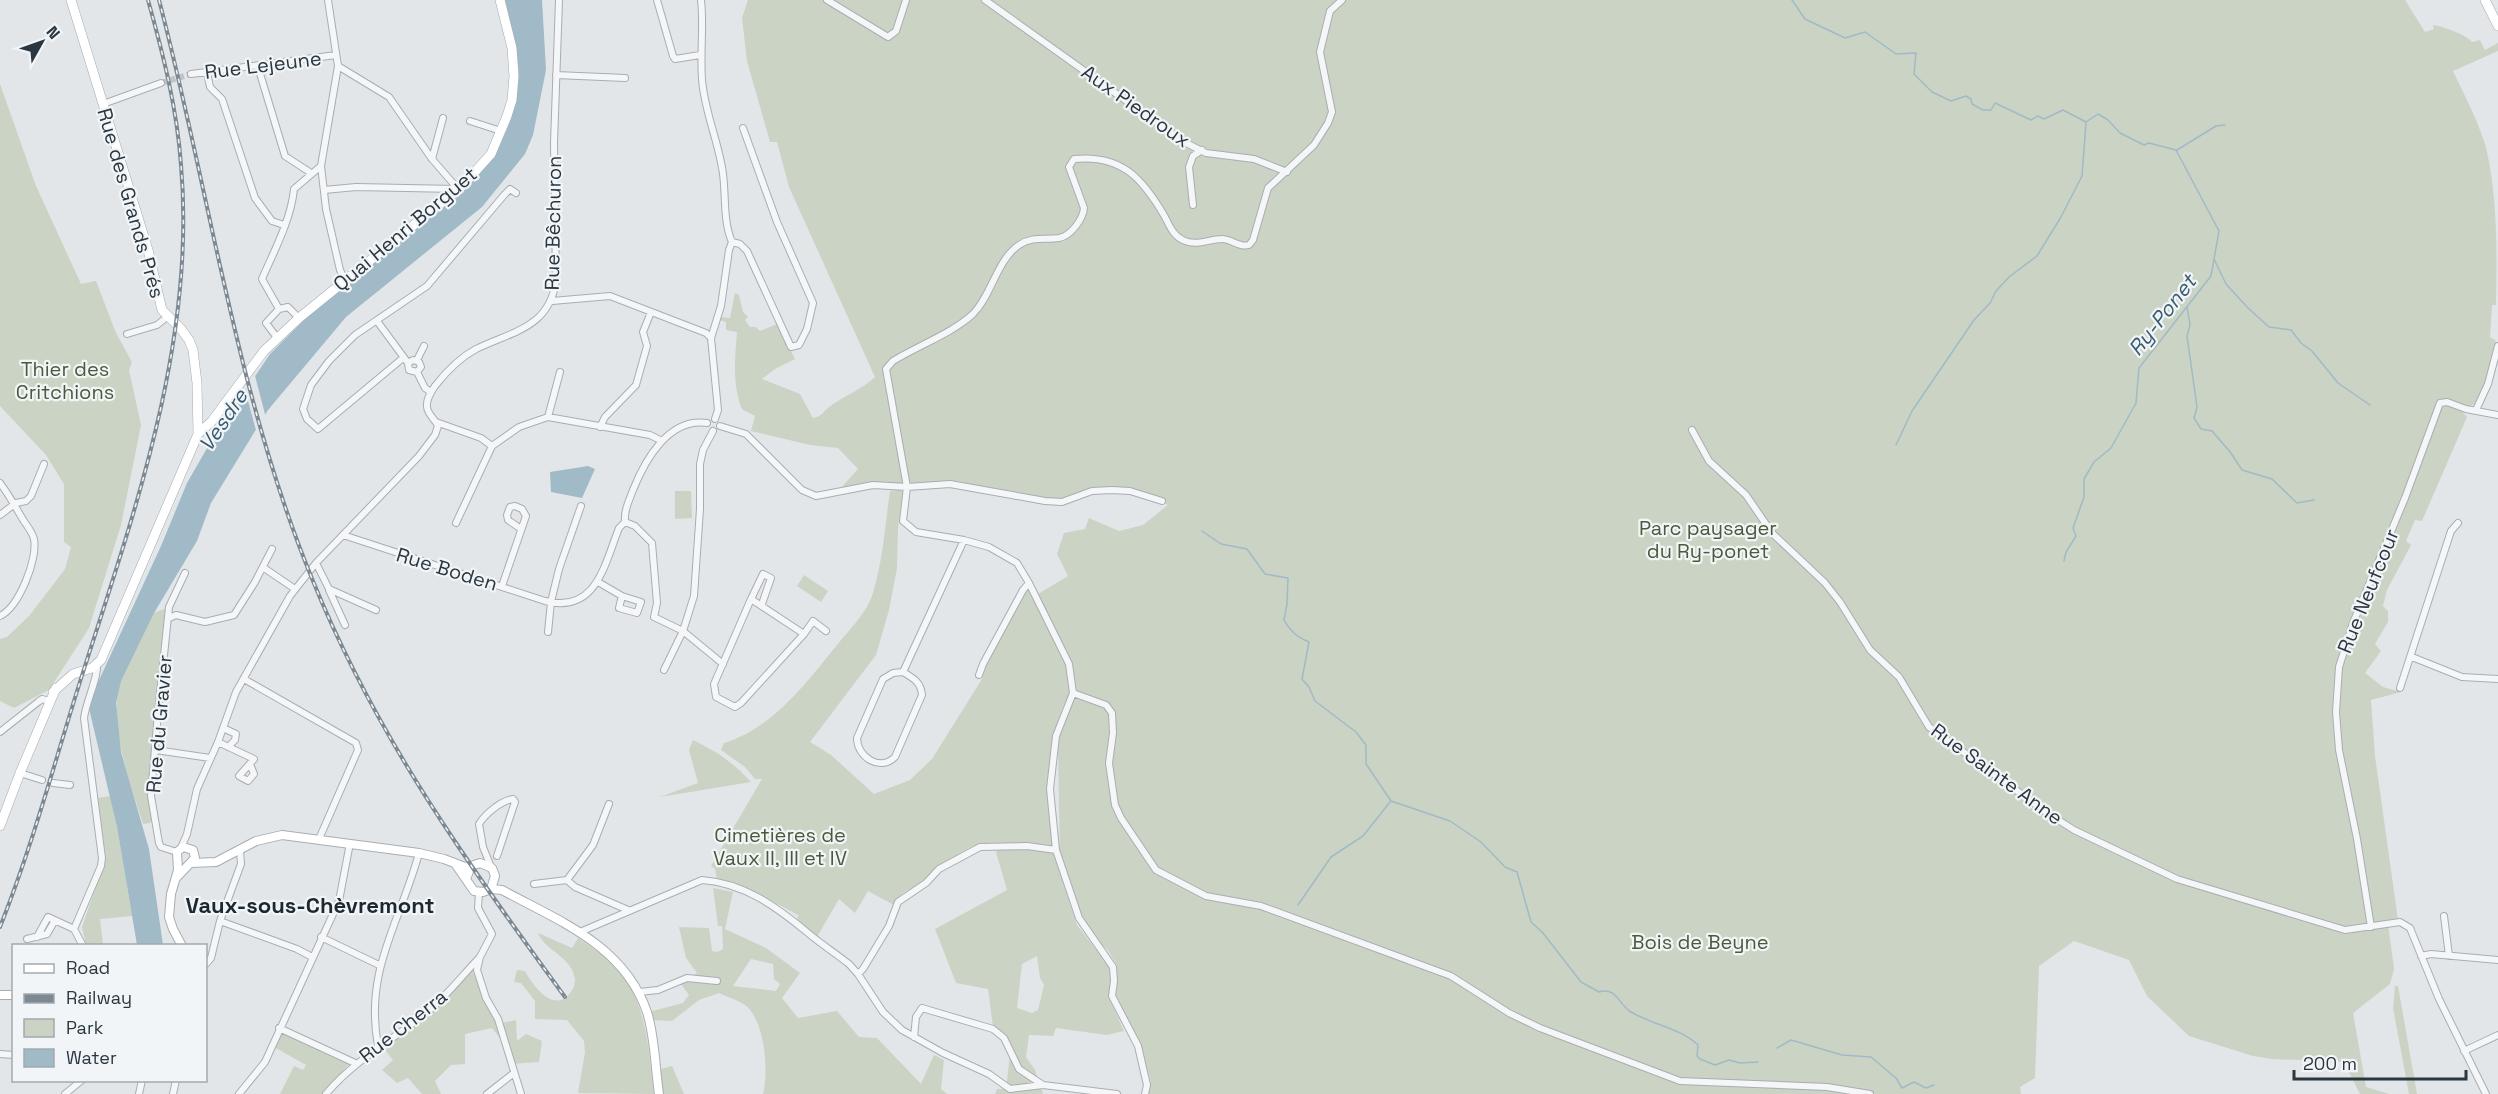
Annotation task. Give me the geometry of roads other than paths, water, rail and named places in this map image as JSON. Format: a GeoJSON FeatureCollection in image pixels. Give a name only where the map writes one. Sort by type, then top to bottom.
{"type":"FeatureCollection","features":[{"type":"Feature","properties":{"kind":"main road","name":"Rue des Grands Prés"},"geometry":{"type":"LineString","coordinates":[[71,0],[148,250],[162,310],[181,329],[193,350],[199,418],[198,434]]}},
{"type":"Feature","properties":{"kind":"main road","name":"Quai Henri Borguet"},"geometry":{"type":"LineString","coordinates":[[96,662],[105,652],[198,434],[213,421],[259,357],[299,318],[458,189],[473,176],[491,154],[512,100],[514,76],[512,48],[500,0]]}},
{"type":"Feature","properties":{"kind":"main road"},"geometry":{"type":"LineString","coordinates":[[2485,0],[2498,26]]}},
{"type":"Feature","properties":{"kind":"main road"},"geometry":{"type":"LineString","coordinates":[[199,418],[205,422],[213,421]]}},
{"type":"Feature","properties":{"kind":"main road"},"geometry":{"type":"LineString","coordinates":[[0,826],[20,772],[60,680],[71,670],[96,662]]}},
{"type":"Feature","properties":{"kind":"main road"},"geometry":{"type":"LineString","coordinates":[[179,854],[183,865],[212,863],[272,836],[319,838],[435,856],[465,867],[483,863],[492,868],[495,880],[502,890]]}},
{"type":"Feature","properties":{"kind":"main road"},"geometry":{"type":"LineString","coordinates":[[181,944],[173,929],[170,917],[171,894],[179,854],[186,846],[205,858],[222,858]]}},
{"type":"Feature","properties":{"kind":"main road"},"geometry":{"type":"LineString","coordinates":[[176,878],[195,858],[193,851]]}},
{"type":"Feature","properties":{"kind":"main road"},"geometry":{"type":"LineString","coordinates":[[453,863],[470,888],[479,892],[491,889],[502,890],[580,932],[611,955],[639,992],[650,1024],[659,1094]]}},
{"type":"Feature","properties":{"kind":"main road"},"geometry":{"type":"LineString","coordinates":[[466,879],[467,871],[473,865]]}},
{"type":"Feature","properties":{"kind":"main road"},"geometry":{"type":"LineString","coordinates":[[491,889],[495,880]]}},
{"type":"Feature","properties":{"kind":"street"},"geometry":{"type":"LineString","coordinates":[[328,0],[338,66],[321,166],[340,270],[345,280]]}},
{"type":"Feature","properties":{"kind":"street","name":"Rue Bêchuron"},"geometry":{"type":"LineString","coordinates":[[552,301],[556,282],[554,144],[559,0]]}},
{"type":"Feature","properties":{"kind":"street"},"geometry":{"type":"LineString","coordinates":[[657,0],[675,59],[700,55]]}},
{"type":"Feature","properties":{"kind":"street"},"geometry":{"type":"LineString","coordinates":[[625,522],[624,513],[640,475],[662,441],[689,424],[707,423],[715,419],[718,410],[711,338],[721,306],[732,242],[727,231],[723,171],[702,81],[700,0]]}},
{"type":"Feature","properties":{"kind":"street"},"geometry":{"type":"LineString","coordinates":[[827,0],[888,37],[896,31],[906,0]]}},
{"type":"Feature","properties":{"kind":"street","name":"Aux Piedroux"},"geometry":{"type":"LineString","coordinates":[[985,0],[1184,142],[1202,150],[1254,159],[1287,172]]}},
{"type":"Feature","properties":{"kind":"street"},"geometry":{"type":"LineString","coordinates":[[1144,1094],[1147,1085],[1138,1046],[1112,996],[1113,967],[1078,918],[1056,850],[1050,789],[1056,736],[1073,693],[1069,664],[1029,583],[1017,564],[988,548],[964,540],[916,532],[906,525],[903,516],[907,487],[886,369],[893,360],[972,314],[987,294],[1002,265],[1017,246],[1043,237],[1060,238],[1072,230],[1083,214],[1084,208],[1069,167],[1074,159],[1108,162],[1136,175],[1177,237],[1190,243],[1222,239],[1243,246],[1249,245],[1253,240],[1264,197],[1272,184],[1287,172],[1323,133],[1332,112],[1320,52],[1330,11],[1342,0]]}},
{"type":"Feature","properties":{"kind":"street","name":"Rue Lejeune"},"geometry":{"type":"LineString","coordinates":[[191,74],[336,56]]}},
{"type":"Feature","properties":{"kind":"street"},"geometry":{"type":"LineString","coordinates":[[338,66],[389,97],[432,159],[458,189]]}},
{"type":"Feature","properties":{"kind":"street"},"geometry":{"type":"LineString","coordinates":[[258,67],[285,156],[311,173]]}},
{"type":"Feature","properties":{"kind":"street"},"geometry":{"type":"LineString","coordinates":[[207,72],[210,87],[222,99],[255,198],[272,221],[284,225]]}},
{"type":"Feature","properties":{"kind":"street"},"geometry":{"type":"LineString","coordinates":[[556,75],[625,78]]}},
{"type":"Feature","properties":{"kind":"street"},"geometry":{"type":"LineString","coordinates":[[103,104],[161,83]]}},
{"type":"Feature","properties":{"kind":"street"},"geometry":{"type":"LineString","coordinates":[[432,159],[443,118]]}},
{"type":"Feature","properties":{"kind":"street"},"geometry":{"type":"LineString","coordinates":[[470,120],[501,132]]}},
{"type":"Feature","properties":{"kind":"street"},"geometry":{"type":"LineString","coordinates":[[732,242],[740,244],[747,251],[792,347],[799,345],[807,329],[813,303],[743,128]]}},
{"type":"Feature","properties":{"kind":"street"},"geometry":{"type":"LineString","coordinates":[[1192,205],[1189,166],[1193,156],[1202,150]]}},
{"type":"Feature","properties":{"kind":"street"},"geometry":{"type":"LineString","coordinates":[[279,309],[262,279],[293,201],[294,189],[321,166]]}},
{"type":"Feature","properties":{"kind":"street"},"geometry":{"type":"LineString","coordinates":[[324,190],[356,187],[458,189]]}},
{"type":"Feature","properties":{"kind":"street"},"geometry":{"type":"LineString","coordinates":[[403,358],[318,429],[307,419],[303,409],[311,385],[329,361],[355,335],[427,286],[505,194],[510,189],[516,193]]}},
{"type":"Feature","properties":{"kind":"street"},"geometry":{"type":"LineString","coordinates":[[179,854],[187,834],[197,789],[224,728],[236,692],[295,589],[316,563],[419,456],[438,431],[436,422],[427,410],[426,404],[431,392],[444,376],[467,354],[531,324],[552,301],[604,296],[706,333],[711,338]]}},
{"type":"Feature","properties":{"kind":"street"},"geometry":{"type":"LineString","coordinates":[[278,339],[266,323],[279,309],[288,306],[299,318]]}},
{"type":"Feature","properties":{"kind":"street"},"geometry":{"type":"LineString","coordinates":[[600,427],[605,417],[636,385],[647,346],[643,332],[651,312]]}},
{"type":"Feature","properties":{"kind":"street"},"geometry":{"type":"LineString","coordinates":[[127,334],[157,325],[167,317]]}},
{"type":"Feature","properties":{"kind":"street"},"geometry":{"type":"LineString","coordinates":[[377,321],[408,363],[411,371],[417,372]]}},
{"type":"Feature","properties":{"kind":"street"},"geometry":{"type":"LineString","coordinates":[[417,360],[424,346]]}},
{"type":"Feature","properties":{"kind":"street"},"geometry":{"type":"LineString","coordinates":[[2476,411],[2488,384],[2498,346]]}},
{"type":"Feature","properties":{"kind":"street"},"geometry":{"type":"LineString","coordinates":[[417,360],[421,365],[417,372]]}},
{"type":"Feature","properties":{"kind":"street"},"geometry":{"type":"LineString","coordinates":[[408,363],[417,360]]}},
{"type":"Feature","properties":{"kind":"street"},"geometry":{"type":"LineString","coordinates":[[417,372],[425,388],[431,392]]}},
{"type":"Feature","properties":{"kind":"street"},"geometry":{"type":"LineString","coordinates":[[548,417],[560,372]]}},
{"type":"Feature","properties":{"kind":"street"},"geometry":{"type":"LineString","coordinates":[[2488,384],[2498,384]]}},
{"type":"Feature","properties":{"kind":"street","name":"Rue Neufcour"},"geometry":{"type":"LineString","coordinates":[[2371,927],[2357,839],[2339,750],[2336,712],[2339,667],[2369,581],[2417,469],[2440,403],[2446,402],[2466,409],[2498,415]]}},
{"type":"Feature","properties":{"kind":"street"},"geometry":{"type":"LineString","coordinates":[[456,523],[492,446],[519,427],[548,417],[650,435],[662,441]]}},
{"type":"Feature","properties":{"kind":"street"},"geometry":{"type":"LineString","coordinates":[[715,419],[720,426],[735,429],[748,436],[809,494],[823,495],[873,485],[907,487],[950,484],[1062,502],[1092,491],[1112,490],[1130,491],[1162,501]]}},
{"type":"Feature","properties":{"kind":"street"},"geometry":{"type":"LineString","coordinates":[[436,422],[481,438],[492,446]]}},
{"type":"Feature","properties":{"kind":"street"},"geometry":{"type":"LineString","coordinates":[[707,423],[708,428],[713,431]]}},
{"type":"Feature","properties":{"kind":"street"},"geometry":{"type":"LineString","coordinates":[[664,670],[683,630],[694,596],[697,573],[701,456],[713,431],[720,426]]}},
{"type":"Feature","properties":{"kind":"street","name":"Rue Sainte Anne"},"geometry":{"type":"LineString","coordinates":[[1692,430],[1709,462],[1746,495],[1773,533],[1825,583],[1840,602],[1870,650],[1899,677],[1922,718],[1941,735],[2074,830],[2177,879],[2345,930],[2400,922],[2406,924],[2421,956]]}},
{"type":"Feature","properties":{"kind":"street"},"geometry":{"type":"LineString","coordinates":[[0,515],[16,503],[26,501],[31,496],[44,464]]}},
{"type":"Feature","properties":{"kind":"street"},"geometry":{"type":"LineString","coordinates":[[0,483],[16,503],[34,539],[34,551],[21,595],[5,614],[0,616]]}},
{"type":"Feature","properties":{"kind":"street"},"geometry":{"type":"LineString","coordinates":[[548,632],[550,602],[581,506]]}},
{"type":"Feature","properties":{"kind":"street"},"geometry":{"type":"LineString","coordinates":[[625,522],[635,526],[652,543],[657,603],[654,617],[683,630],[723,664]]}},
{"type":"Feature","properties":{"kind":"street"},"geometry":{"type":"LineString","coordinates":[[550,602],[564,604],[577,601],[598,582],[619,528],[625,522]]}},
{"type":"Feature","properties":{"kind":"street"},"geometry":{"type":"LineString","coordinates":[[2400,688],[2412,657],[2451,531],[2458,523]]}},
{"type":"Feature","properties":{"kind":"street"},"geometry":{"type":"LineString","coordinates":[[502,586],[521,529]]}},
{"type":"Feature","properties":{"kind":"street","name":"Rue Boden"},"geometry":{"type":"LineString","coordinates":[[343,535],[550,602]]}},
{"type":"Feature","properties":{"kind":"street"},"geometry":{"type":"LineString","coordinates":[[903,672],[964,540]]}},
{"type":"Feature","properties":{"kind":"street"},"geometry":{"type":"LineString","coordinates":[[169,618],[176,615],[205,622],[234,615],[264,568],[272,549]]}},
{"type":"Feature","properties":{"kind":"street"},"geometry":{"type":"LineString","coordinates":[[316,563],[345,625]]}},
{"type":"Feature","properties":{"kind":"street"},"geometry":{"type":"LineString","coordinates":[[264,568],[295,589]]}},
{"type":"Feature","properties":{"kind":"street","name":"Rue du Gravier"},"geometry":{"type":"LineString","coordinates":[[179,854],[161,847],[159,843],[151,796],[171,604],[185,573]]}},
{"type":"Feature","properties":{"kind":"street"},"geometry":{"type":"LineString","coordinates":[[762,604],[771,578],[764,574],[714,684],[713,693],[716,697],[735,707],[741,704],[813,621],[826,631]]}},
{"type":"Feature","properties":{"kind":"street"},"geometry":{"type":"LineString","coordinates":[[598,582],[622,596]]}},
{"type":"Feature","properties":{"kind":"street"},"geometry":{"type":"LineString","coordinates":[[979,675],[1023,590],[1029,583]]}},
{"type":"Feature","properties":{"kind":"street"},"geometry":{"type":"LineString","coordinates":[[328,589],[376,610]]}},
{"type":"Feature","properties":{"kind":"street"},"geometry":{"type":"LineString","coordinates":[[751,599],[762,604],[804,634]]}},
{"type":"Feature","properties":{"kind":"street"},"geometry":{"type":"LineString","coordinates":[[2412,657],[2462,677],[2498,679]]}},
{"type":"Feature","properties":{"kind":"street"},"geometry":{"type":"LineString","coordinates":[[74,929],[101,866],[102,858],[84,718],[96,662]]}},
{"type":"Feature","properties":{"kind":"street"},"geometry":{"type":"LineString","coordinates":[[903,672],[922,687],[922,695],[895,757],[890,762],[880,764],[862,756],[857,747],[857,738],[883,679],[893,673],[903,672]]}},
{"type":"Feature","properties":{"kind":"street"},"geometry":{"type":"LineString","coordinates":[[244,679],[356,743],[358,750],[319,838]]}},
{"type":"Feature","properties":{"kind":"street"},"geometry":{"type":"LineString","coordinates":[[1073,693],[1106,705],[1112,713],[1113,733],[1109,763],[1115,805],[1121,818],[1156,870],[1206,896],[1261,906],[1451,976],[1509,1013],[1540,1028],[1680,1082],[1827,1086],[1870,1094]]}},
{"type":"Feature","properties":{"kind":"street"},"geometry":{"type":"LineString","coordinates":[[0,732],[42,699],[51,697]]}},
{"type":"Feature","properties":{"kind":"street"},"geometry":{"type":"LineString","coordinates":[[224,728],[236,734],[235,740],[228,747]]}},
{"type":"Feature","properties":{"kind":"street"},"geometry":{"type":"LineString","coordinates":[[218,742],[254,759],[250,764]]}},
{"type":"Feature","properties":{"kind":"street"},"geometry":{"type":"LineString","coordinates":[[156,750],[210,758]]}},
{"type":"Feature","properties":{"kind":"street"},"geometry":{"type":"LineString","coordinates":[[20,772],[42,780]]}},
{"type":"Feature","properties":{"kind":"street"},"geometry":{"type":"LineString","coordinates":[[53,783],[70,785]]}},
{"type":"Feature","properties":{"kind":"street"},"geometry":{"type":"LineString","coordinates":[[492,868],[483,847],[479,827],[481,820],[507,800],[513,799],[515,802],[497,856]]}},
{"type":"Feature","properties":{"kind":"street"},"geometry":{"type":"LineString","coordinates":[[534,884],[567,880],[593,845],[609,804]]}},
{"type":"Feature","properties":{"kind":"street"},"geometry":{"type":"LineString","coordinates":[[187,834],[193,851]]}},
{"type":"Feature","properties":{"kind":"street"},"geometry":{"type":"LineString","coordinates":[[239,1094],[265,1062],[339,901],[350,843]]}},
{"type":"Feature","properties":{"kind":"street"},"geometry":{"type":"LineString","coordinates":[[858,974],[889,926],[898,902],[908,893],[926,883],[939,869],[980,847],[1027,846],[1056,850]]}},
{"type":"Feature","properties":{"kind":"street"},"geometry":{"type":"LineString","coordinates":[[473,865],[482,855],[483,847]]}},
{"type":"Feature","properties":{"kind":"street"},"geometry":{"type":"LineString","coordinates":[[207,963],[211,958],[219,921],[241,864],[240,850]]}},
{"type":"Feature","properties":{"kind":"street"},"geometry":{"type":"LineString","coordinates":[[378,1046],[374,1002],[379,965],[419,854]]}},
{"type":"Feature","properties":{"kind":"street"},"geometry":{"type":"LineString","coordinates":[[567,880],[575,887],[628,910]]}},
{"type":"Feature","properties":{"kind":"street"},"geometry":{"type":"LineString","coordinates":[[580,932],[702,880],[713,881],[752,894],[778,908],[858,974],[866,989],[889,1017],[914,1037],[989,1074],[1010,1089],[1043,1085],[1117,1094]]}},
{"type":"Feature","properties":{"kind":"street"},"geometry":{"type":"LineString","coordinates":[[479,892],[478,908],[492,934],[480,957],[477,970],[498,1019],[521,1094]]}},
{"type":"Feature","properties":{"kind":"street"},"geometry":{"type":"LineString","coordinates":[[2444,916],[2449,956]]}},
{"type":"Feature","properties":{"kind":"street"},"geometry":{"type":"LineString","coordinates":[[219,921],[297,949],[312,957]]}},
{"type":"Feature","properties":{"kind":"street"},"geometry":{"type":"LineString","coordinates":[[27,939],[47,934],[54,922],[74,929],[82,944]]}},
{"type":"Feature","properties":{"kind":"street"},"geometry":{"type":"LineString","coordinates":[[321,937],[379,965]]}},
{"type":"Feature","properties":{"kind":"street"},"geometry":{"type":"LineString","coordinates":[[2486,1094],[2421,956],[2432,954],[2498,960]]}},
{"type":"Feature","properties":{"kind":"street","name":"Rue Cherra"},"geometry":{"type":"LineString","coordinates":[[326,1094],[355,1064],[426,1013],[450,991],[480,957]]}},
{"type":"Feature","properties":{"kind":"street"},"geometry":{"type":"LineString","coordinates":[[639,992],[658,990],[687,978],[717,981]]}},
{"type":"Feature","properties":{"kind":"street"},"geometry":{"type":"LineString","coordinates":[[914,1037],[916,1017],[922,1008],[993,1029],[1004,1038],[1019,1069],[1043,1085]]}},
{"type":"Feature","properties":{"kind":"street"},"geometry":{"type":"LineString","coordinates":[[279,1028],[355,1064]]}},
{"type":"Feature","properties":{"kind":"street"},"geometry":{"type":"LineString","coordinates":[[2464,1051],[2498,1035]]}},
{"type":"Feature","properties":{"kind":"street"},"geometry":{"type":"LineString","coordinates":[[487,1094],[514,1073]]}},
{"type":"Feature","properties":{"kind":"street"},"geometry":{"type":"LineString","coordinates":[[65,1094],[80,1082]]}},
{"type":"Feature","properties":{"kind":"water","name":"Vesdre"},"geometry":{"type":"Polygon","coordinates":[[[505,0],[542,0],[546,70],[533,135],[525,154],[482,207],[346,317],[268,410],[211,503],[197,541],[154,613],[121,681],[116,703],[121,752],[149,849],[163,944],[137,944],[117,827],[88,704],[161,546],[187,483],[210,443],[270,354],[308,316],[462,193],[475,179],[498,147],[513,113],[518,75],[516,48],[505,0]]]}},
{"type":"Feature","properties":{"kind":"water"},"geometry":{"type":"Polygon","coordinates":[[[588,466],[595,469],[582,498],[551,492],[550,472],[588,466]]]}},
{"type":"Feature","properties":{"kind":"waterway","name":"Ry-Ponet"},"geometry":{"type":"LineString","coordinates":[[1792,0],[1805,19],[1845,38],[1865,32],[1896,54],[1916,53],[1914,74],[1932,92],[1951,101],[1966,96],[1971,99],[1972,104],[1983,110],[1991,110],[1995,103],[2031,120],[2038,116],[2044,119],[2063,110],[2086,122],[2098,114],[2108,120],[2120,133],[2144,145],[2149,143],[2176,150],[2219,231],[2211,276],[2139,368],[2136,403],[2111,448],[2094,462],[2084,479],[2084,497],[2073,528],[2076,536],[2066,552],[2064,561]]}},
{"type":"Feature","properties":{"kind":"waterway"},"geometry":{"type":"LineString","coordinates":[[1896,445],[1912,411],[1974,320],[2009,277],[2037,256],[2061,217],[2082,176],[2086,123]]}},
{"type":"Feature","properties":{"kind":"waterway"},"geometry":{"type":"LineString","coordinates":[[2177,150],[2216,126],[2225,125]]}},
{"type":"Feature","properties":{"kind":"waterway"},"geometry":{"type":"LineString","coordinates":[[2214,259],[2226,284],[2248,308],[2269,327],[2291,330],[2338,383],[2370,405]]}},
{"type":"Feature","properties":{"kind":"waterway"},"geometry":{"type":"LineString","coordinates":[[2187,307],[2190,325],[2187,336],[2197,407],[2194,418],[2201,429],[2212,431],[2242,470],[2272,479],[2297,503],[2314,500]]}},
{"type":"Feature","properties":{"kind":"waterway"},"geometry":{"type":"LineString","coordinates":[[1202,531],[1221,544],[1247,549],[1265,574],[1288,578],[1284,620],[1294,633],[1309,642],[1302,679],[1309,687],[1315,701],[1356,732],[1366,745],[1366,764],[1391,801],[1450,821],[1481,842],[1505,867],[1517,872],[1531,922],[1543,933],[1581,982],[1599,992],[1614,994],[1631,1012],[1691,1039],[1698,1045],[1697,1056],[1700,1059],[1715,1065],[1729,1060],[1740,1063],[1758,1062]]}},
{"type":"Feature","properties":{"kind":"waterway"},"geometry":{"type":"LineString","coordinates":[[1298,905],[1331,857],[1363,836],[1390,802]]}},
{"type":"Feature","properties":{"kind":"waterway"},"geometry":{"type":"LineString","coordinates":[[1777,1048],[1791,1040],[1842,1055],[1871,1057],[1896,1078],[1902,1088],[1914,1082],[1926,1088],[1934,1085]]}},
{"type":"Feature","properties":{"kind":"tunnel"},"geometry":{"type":"LineString","coordinates":[[161,83],[191,74]]}},
{"type":"Feature","properties":{"kind":"railway"},"geometry":{"type":"LineString","coordinates":[[0,927],[34,830],[124,544],[158,420],[171,357],[180,293],[183,229],[181,165],[173,102],[148,0]]}},
{"type":"Feature","properties":{"kind":"railway"},"geometry":{"type":"LineString","coordinates":[[159,0],[244,367],[286,511],[313,581],[365,693],[426,797],[493,897],[565,997]]}},
{"type":"Feature","properties":{"kind":"district","name":"Vaux-sous-Chèvremont"},"geometry":{"type":"Point","coordinates":[310,905]}},
{"type":"Feature","properties":{"kind":"park label","name":"Thier des Critchions"},"geometry":{"type":"Point","coordinates":[65,380]}},
{"type":"Feature","properties":{"kind":"park label","name":"Parc paysager du Ry-ponet"},"geometry":{"type":"Point","coordinates":[1708,540]}},
{"type":"Feature","properties":{"kind":"park label","name":"Cimetières de Vaux II, III et IV"},"geometry":{"type":"Point","coordinates":[780,846]}},
{"type":"Feature","properties":{"kind":"park label","name":"Bois de Beyne"},"geometry":{"type":"Point","coordinates":[1700,942]}}]}
